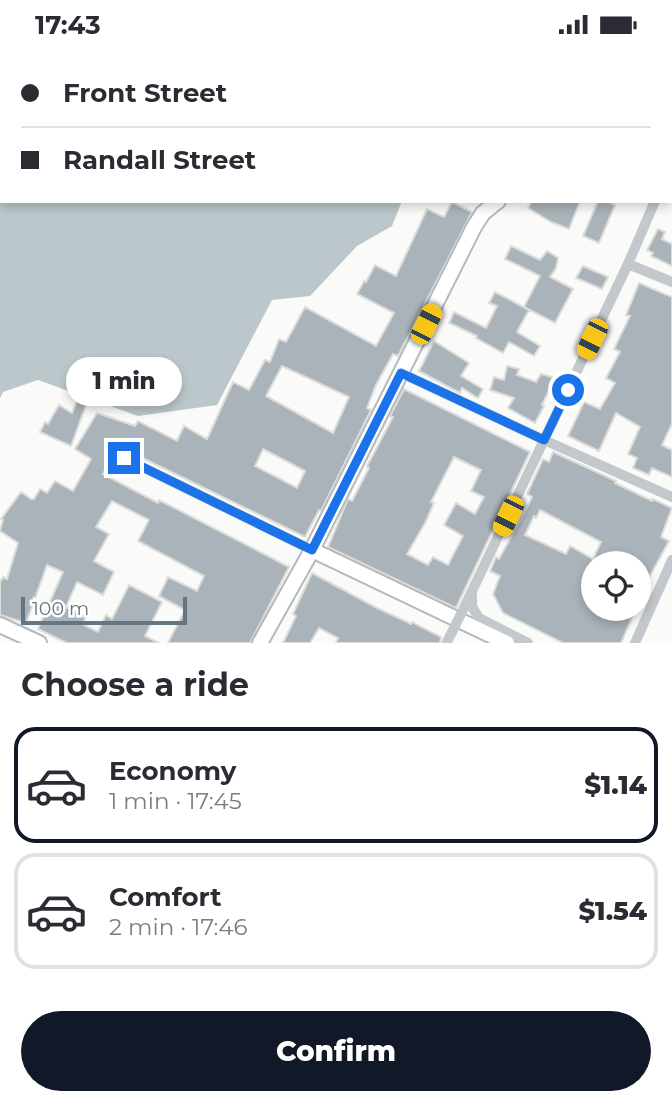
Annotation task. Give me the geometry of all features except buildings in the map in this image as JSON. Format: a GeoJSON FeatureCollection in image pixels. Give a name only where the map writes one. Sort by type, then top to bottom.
{"type":"FeatureCollection","features":[{"type":"Feature","properties":{"kind":"street"},"geometry":{"type":"LineString","coordinates":[[260,643],[312,550],[474,227],[483,213],[496,203]]}},
{"type":"Feature","properties":{"kind":"street"},"geometry":{"type":"LineString","coordinates":[[447,643],[655,203]]}},
{"type":"Feature","properties":{"kind":"street"},"geometry":{"type":"LineString","coordinates":[[628,264],[672,282]]}},
{"type":"Feature","properties":{"kind":"street"},"geometry":{"type":"LineString","coordinates":[[401,373],[672,497]]}},
{"type":"Feature","properties":{"kind":"street"},"geometry":{"type":"LineString","coordinates":[[124,458],[507,643]]}},
{"type":"Feature","properties":{"kind":"street"},"geometry":{"type":"LineString","coordinates":[[635,643],[672,561]]}},
{"type":"Feature","properties":{"kind":"street"},"geometry":{"type":"LineString","coordinates":[[472,591],[472,607],[479,618],[528,643]]}},
{"type":"Feature","properties":{"kind":"street"},"geometry":{"type":"LineString","coordinates":[[0,625],[39,643]]}},
{"type":"Feature","properties":{"kind":"shaded area"},"geometry":{"type":"Polygon","coordinates":[[[0,203],[401,203],[392,226],[357,246],[310,296],[272,300],[217,405],[138,416],[38,380],[3,392],[0,398],[0,203]]]}},
{"type":"Feature","properties":{"kind":"route"},"geometry":{"type":"LineString","coordinates":[[124,458],[312,550],[401,373],[544,440],[568,390]]}}]}
